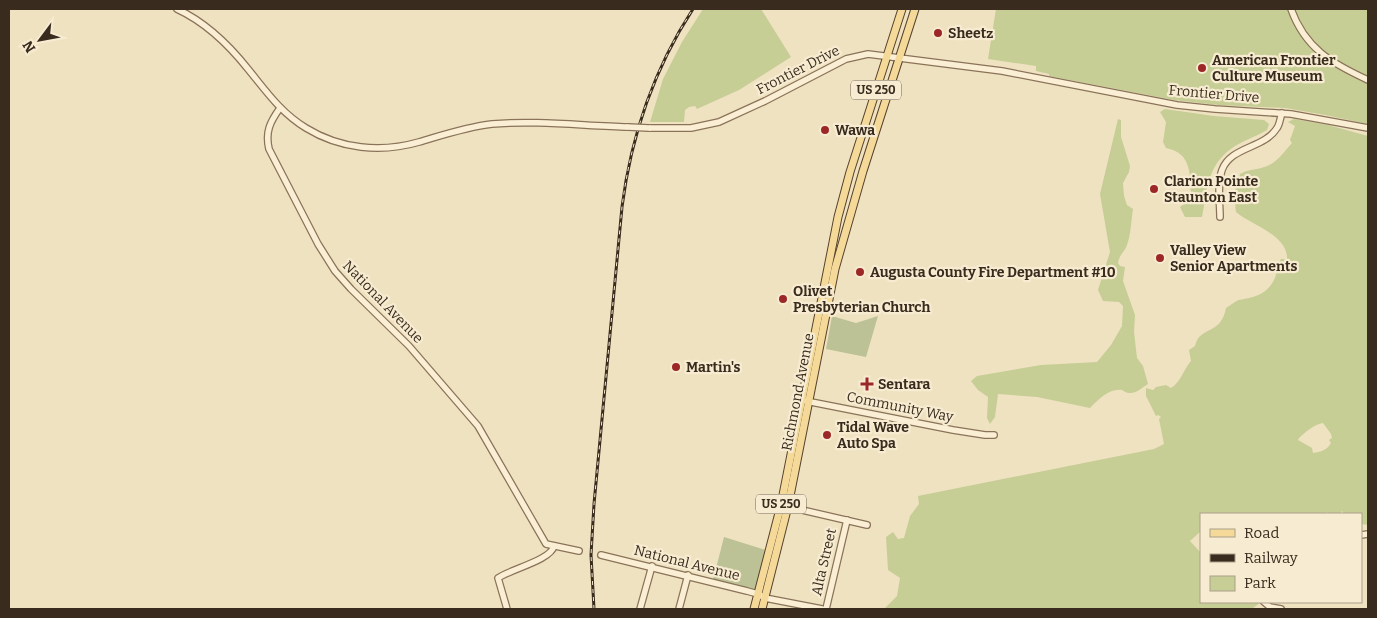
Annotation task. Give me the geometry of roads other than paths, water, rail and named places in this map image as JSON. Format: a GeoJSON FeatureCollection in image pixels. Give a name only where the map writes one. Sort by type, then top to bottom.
{"type":"FeatureCollection","features":[{"type":"Feature","properties":{"kind":"main road","name":"Richmond Avenue"},"geometry":{"type":"LineString","coordinates":[[762,609],[806,400],[838,217],[853,163],[902,9]]}},
{"type":"Feature","properties":{"kind":"main road","name":"Richmond Avenue"},"geometry":{"type":"LineString","coordinates":[[806,400],[840,252],[915,9]]}},
{"type":"Feature","properties":{"kind":"main road","name":"Richmond Avenue"},"geometry":{"type":"LineString","coordinates":[[754,609],[785,505]]}},
{"type":"Feature","properties":{"kind":"street"},"geometry":{"type":"LineString","coordinates":[[177,9],[201,23],[228,46],[280,108]]}},
{"type":"Feature","properties":{"kind":"street"},"geometry":{"type":"LineString","coordinates":[[1290,9],[1302,32],[1316,50],[1331,61],[1368,80]]}},
{"type":"Feature","properties":{"kind":"street","name":"Frontier Drive"},"geometry":{"type":"LineString","coordinates":[[280,108],[299,124],[323,137],[346,145],[372,148],[402,146],[458,130],[494,124],[684,129],[715,123],[772,98],[846,59],[864,55],[886,56],[1002,71],[1190,107],[1282,113],[1368,128]]}},
{"type":"Feature","properties":{"kind":"street","name":"National Avenue"},"geometry":{"type":"LineString","coordinates":[[280,108],[268,127],[267,139],[269,149],[326,259],[346,285],[409,346],[478,426],[546,544],[554,546]]}},
{"type":"Feature","properties":{"kind":"street"},"geometry":{"type":"LineString","coordinates":[[1220,217],[1220,179],[1229,158],[1263,140],[1276,129],[1282,113]]}},
{"type":"Feature","properties":{"kind":"street","name":"Community Way"},"geometry":{"type":"LineString","coordinates":[[806,400],[969,432],[994,435]]}},
{"type":"Feature","properties":{"kind":"street"},"geometry":{"type":"LineString","coordinates":[[785,505],[867,525]]}},
{"type":"Feature","properties":{"kind":"street","name":"Alta Street"},"geometry":{"type":"LineString","coordinates":[[824,609],[847,520]]}},
{"type":"Feature","properties":{"kind":"street"},"geometry":{"type":"LineString","coordinates":[[507,609],[498,578],[546,556],[553,550],[554,546],[579,551]]}},
{"type":"Feature","properties":{"kind":"street","name":"National Avenue"},"geometry":{"type":"LineString","coordinates":[[601,555],[688,575],[758,594],[765,598],[824,609]]}},
{"type":"Feature","properties":{"kind":"street"},"geometry":{"type":"LineString","coordinates":[[640,609],[652,566]]}},
{"type":"Feature","properties":{"kind":"street"},"geometry":{"type":"LineString","coordinates":[[679,609],[688,575]]}},
{"type":"Feature","properties":{"kind":"street"},"geometry":{"type":"LineString","coordinates":[[1265,603],[1270,607],[1281,609]]}},
{"type":"Feature","properties":{"kind":"railway"},"geometry":{"type":"LineString","coordinates":[[594,609],[591,555],[594,504],[626,181],[631,155],[646,104],[667,55],[693,9]]}},
{"type":"Feature","properties":{"kind":"place","name":"Sheetz"},"geometry":{"type":"Point","coordinates":[938,33]}},
{"type":"Feature","properties":{"kind":"place","name":"American Frontier Culture Museum"},"geometry":{"type":"Point","coordinates":[1202,68]}},
{"type":"Feature","properties":{"kind":"place","name":"Wawa"},"geometry":{"type":"Point","coordinates":[825,130]}},
{"type":"Feature","properties":{"kind":"place","name":"Clarion Pointe Staunton East"},"geometry":{"type":"Point","coordinates":[1154,189]}},
{"type":"Feature","properties":{"kind":"place","name":"Valley View Senior Apartments"},"geometry":{"type":"Point","coordinates":[1160,258]}},
{"type":"Feature","properties":{"kind":"place","name":"Augusta County Fire Department #10"},"geometry":{"type":"Point","coordinates":[860,272]}},
{"type":"Feature","properties":{"kind":"place","name":"Olivet Presbyterian Church"},"geometry":{"type":"Point","coordinates":[783,299]}},
{"type":"Feature","properties":{"kind":"place","name":"Martin's"},"geometry":{"type":"Point","coordinates":[676,367]}},
{"type":"Feature","properties":{"kind":"place","name":"Sentara"},"geometry":{"type":"Point","coordinates":[867,384]}},
{"type":"Feature","properties":{"kind":"place","name":"Tidal Wave Auto Spa"},"geometry":{"type":"Point","coordinates":[827,435]}}]}
